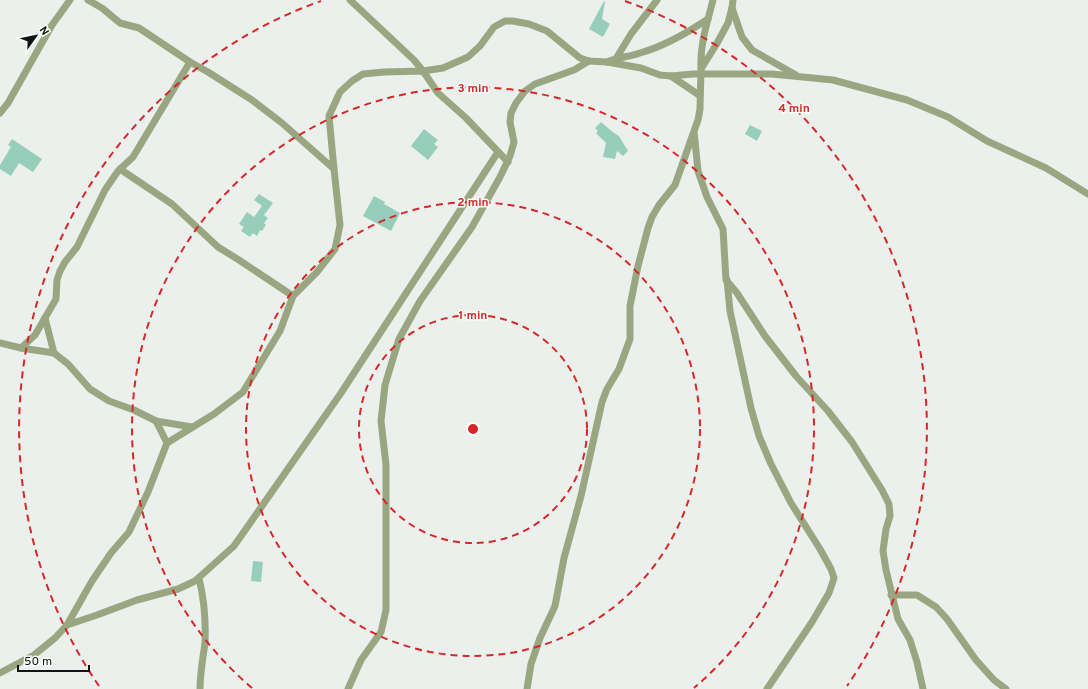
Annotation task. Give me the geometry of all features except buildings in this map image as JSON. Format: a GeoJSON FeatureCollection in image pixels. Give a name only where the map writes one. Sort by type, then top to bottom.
{"type":"FeatureCollection","features":[{"type":"Feature","properties":{"kind":"street"},"geometry":{"type":"LineString","coordinates":[[0,113],[8,103],[52,24],[70,0]]}},
{"type":"Feature","properties":{"kind":"street"},"geometry":{"type":"LineString","coordinates":[[88,0],[102,8],[120,23],[139,28],[190,62],[252,100],[282,123],[334,169]]}},
{"type":"Feature","properties":{"kind":"street"},"geometry":{"type":"LineString","coordinates":[[350,0],[414,60],[438,93],[466,118],[508,162]]}},
{"type":"Feature","properties":{"kind":"street"},"geometry":{"type":"LineString","coordinates":[[617,57],[631,34],[658,0]]}},
{"type":"Feature","properties":{"kind":"street"},"geometry":{"type":"LineString","coordinates":[[527,689],[531,664],[540,638],[555,606],[564,558],[581,496],[602,402],[606,389],[619,369],[630,339],[630,306],[648,228],[659,205],[675,185],[698,120],[700,109],[700,71],[703,38],[713,0]]}},
{"type":"Feature","properties":{"kind":"street"},"geometry":{"type":"LineString","coordinates":[[700,71],[728,23],[733,0]]}},
{"type":"Feature","properties":{"kind":"street"},"geometry":{"type":"LineString","coordinates":[[732,8],[742,37],[752,50],[800,76]]}},
{"type":"Feature","properties":{"kind":"street"},"geometry":{"type":"LineString","coordinates":[[607,62],[617,57],[640,54],[690,31],[708,19]]}},
{"type":"Feature","properties":{"kind":"street"},"geometry":{"type":"LineString","coordinates":[[0,673],[34,655],[54,638],[66,625],[92,581],[111,553],[129,532],[148,492],[167,443],[214,414],[243,392],[280,331],[293,296],[317,272],[335,249],[340,225],[329,116],[340,92],[352,81],[363,74],[423,71],[443,68],[468,57],[480,46],[494,27],[504,22],[513,21],[530,24],[547,31],[580,58],[589,61],[607,62],[641,68],[660,75],[671,76],[700,71],[800,76],[839,82],[907,100],[948,117],[986,141],[1046,168],[1088,194]]}},
{"type":"Feature","properties":{"kind":"street"},"geometry":{"type":"LineString","coordinates":[[348,689],[362,660],[381,632],[386,610],[386,465],[381,421],[385,385],[399,338],[414,311],[472,227],[508,162],[514,142],[510,122],[511,113],[516,103],[526,91],[535,84],[574,70],[589,61]]}},
{"type":"Feature","properties":{"kind":"street"},"geometry":{"type":"LineString","coordinates":[[21,348],[35,335],[56,299],[57,280],[60,271],[65,262],[78,247],[105,190],[120,169],[133,157],[190,62]]}},
{"type":"Feature","properties":{"kind":"street"},"geometry":{"type":"LineString","coordinates":[[671,76],[699,95]]}},
{"type":"Feature","properties":{"kind":"street"},"geometry":{"type":"LineString","coordinates":[[694,131],[698,171],[707,197],[723,229],[726,280],[730,312],[751,408],[759,436],[771,464],[791,502],[820,549],[831,569],[834,578],[829,593],[812,622],[767,689]]}},
{"type":"Feature","properties":{"kind":"street"},"geometry":{"type":"LineString","coordinates":[[66,625],[138,600],[178,589],[199,578],[234,546],[286,474],[341,393],[498,152]]}},
{"type":"Feature","properties":{"kind":"street"},"geometry":{"type":"LineString","coordinates":[[120,169],[172,204],[218,247],[293,296]]}},
{"type":"Feature","properties":{"kind":"street"},"geometry":{"type":"LineString","coordinates":[[726,280],[737,293],[765,336],[796,376],[828,411],[852,442],[889,504],[890,516],[886,529],[883,551],[886,570],[898,619],[910,640],[923,689]]}},
{"type":"Feature","properties":{"kind":"street"},"geometry":{"type":"LineString","coordinates":[[45,318],[54,353]]}},
{"type":"Feature","properties":{"kind":"street"},"geometry":{"type":"LineString","coordinates":[[1,343],[21,348],[54,353],[68,364],[90,389],[109,401],[134,410],[156,421],[192,427]]}},
{"type":"Feature","properties":{"kind":"street"},"geometry":{"type":"LineString","coordinates":[[156,421],[167,443]]}},
{"type":"Feature","properties":{"kind":"street"},"geometry":{"type":"LineString","coordinates":[[199,578],[203,598],[205,628],[200,689]]}},
{"type":"Feature","properties":{"kind":"street"},"geometry":{"type":"LineString","coordinates":[[891,595],[917,596],[936,607],[947,619],[976,660],[994,680],[1006,689]]}}]}
